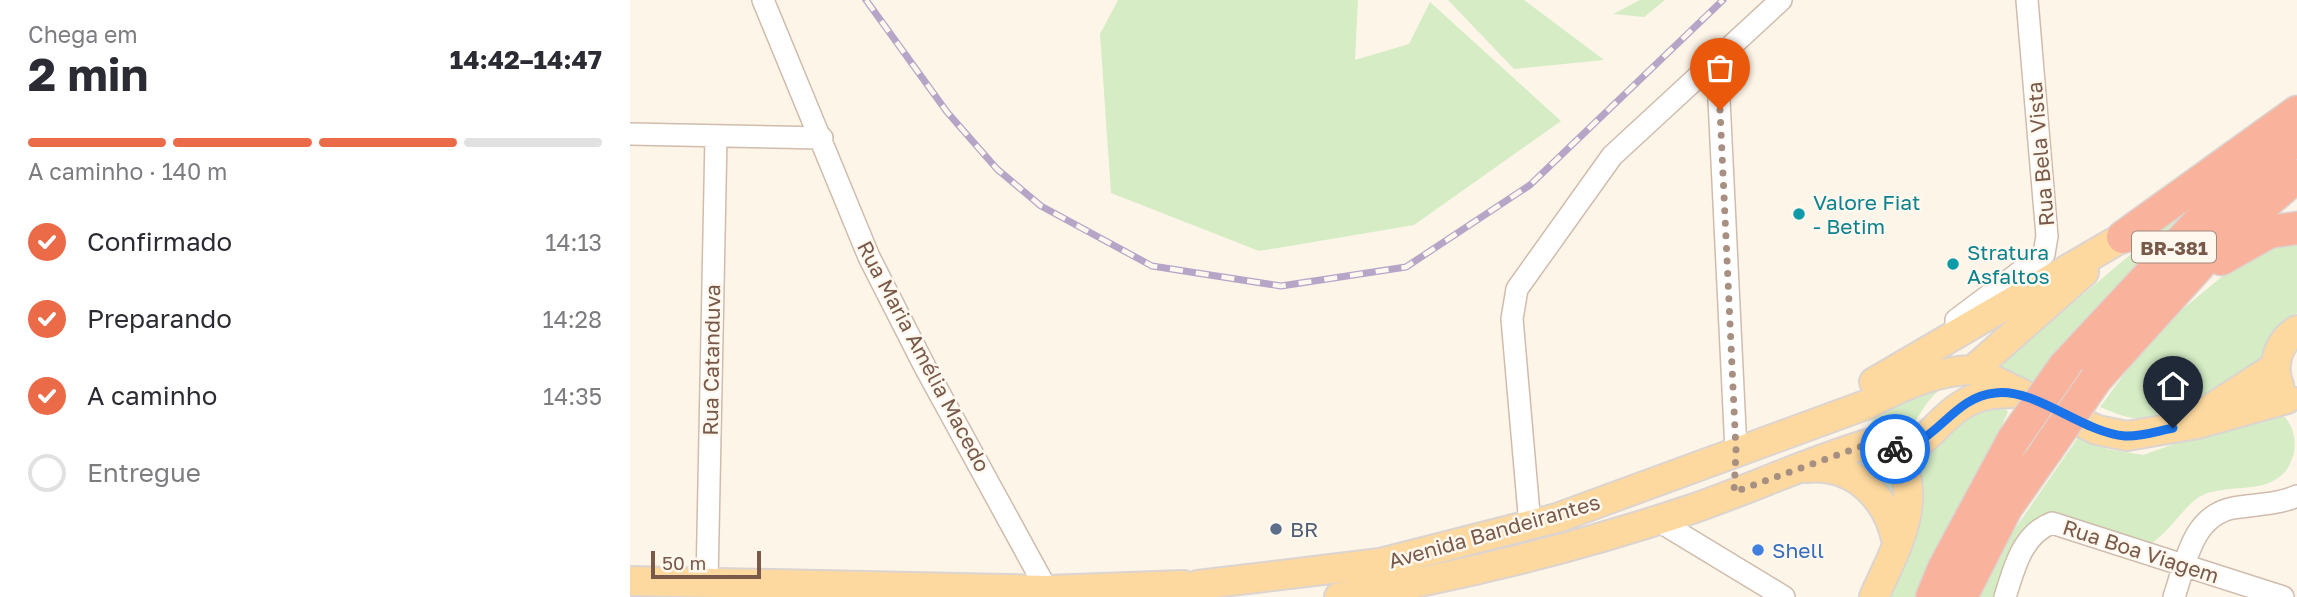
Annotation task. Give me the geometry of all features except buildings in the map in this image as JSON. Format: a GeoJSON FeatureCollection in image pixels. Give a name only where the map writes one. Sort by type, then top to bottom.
{"type":"FeatureCollection","features":[{"type":"Feature","properties":{"kind":"highway"},"geometry":{"type":"LineString","coordinates":[[2123,237],[2297,112]]}},
{"type":"Feature","properties":{"kind":"highway","name":"BR-381"},"geometry":{"type":"LineString","coordinates":[[1932,597],[1944,568],[2013,440],[2063,368],[2198,223],[2297,138]]}},
{"type":"Feature","properties":{"kind":"highway","name":"BR-381"},"geometry":{"type":"LineString","coordinates":[[1961,597],[2006,508],[2096,379],[2168,296],[2221,241],[2297,176]]}},
{"type":"Feature","properties":{"kind":"highway","name":"BR-381"},"geometry":{"type":"LineString","coordinates":[[2168,296],[2234,250],[2269,232],[2297,228]]}},
{"type":"Feature","properties":{"kind":"main road"},"geometry":{"type":"LineString","coordinates":[[1734,492],[1736,451],[1903,367],[2019,295],[2123,237]]}},
{"type":"Feature","properties":{"kind":"main road"},"geometry":{"type":"LineString","coordinates":[[2123,237],[1973,370],[2015,393],[2096,430],[2127,436],[2292,402],[2277,379],[2275,367],[2284,342],[2297,330]]}},
{"type":"Feature","properties":{"kind":"main road"},"geometry":{"type":"LineString","coordinates":[[2173,428],[2204,413],[2275,367]]}},
{"type":"Feature","properties":{"kind":"main road","name":"Avenida Bandeirantes"},"geometry":{"type":"LineString","coordinates":[[630,581],[1191,591],[1380,563],[1530,525],[1868,404],[1935,376],[1973,370]]}},
{"type":"Feature","properties":{"kind":"main road","name":"Avenida Bandeirantes"},"geometry":{"type":"LineString","coordinates":[[1339,597],[1504,564],[1657,520],[1796,469],[1885,446],[1923,441],[1954,411],[1973,399],[1994,393],[2015,393]]}},
{"type":"Feature","properties":{"kind":"main road"},"geometry":{"type":"LineString","coordinates":[[1868,404],[1862,414],[1862,426],[1907,470],[1910,487],[1908,510],[1897,544],[1874,597]]}},
{"type":"Feature","properties":{"kind":"main road"},"geometry":{"type":"LineString","coordinates":[[1796,469],[1832,469],[1864,484],[1887,510],[1897,544]]}},
{"type":"Feature","properties":{"kind":"street","name":"Rua Maria Amélia Macedo"},"geometry":{"type":"LineString","coordinates":[[763,0],[869,257],[925,367],[1047,590]]}},
{"type":"Feature","properties":{"kind":"street"},"geometry":{"type":"LineString","coordinates":[[1530,525],[1511,319],[1517,289],[1612,156],[1782,0]]}},
{"type":"Feature","properties":{"kind":"street","name":"Rua Bela Vista"},"geometry":{"type":"LineString","coordinates":[[1903,367],[1958,319],[2044,254],[2048,236],[2027,0]]}},
{"type":"Feature","properties":{"kind":"street"},"geometry":{"type":"LineString","coordinates":[[1717,58],[1736,451]]}},
{"type":"Feature","properties":{"kind":"street"},"geometry":{"type":"LineString","coordinates":[[630,134],[822,138]]}},
{"type":"Feature","properties":{"kind":"street","name":"Rua Catanduva"},"geometry":{"type":"LineString","coordinates":[[707,583],[716,136]]}},
{"type":"Feature","properties":{"kind":"street"},"geometry":{"type":"LineString","coordinates":[[2174,597],[2203,524],[2216,513],[2278,504],[2297,496]]}},
{"type":"Feature","properties":{"kind":"street"},"geometry":{"type":"LineString","coordinates":[[1657,520],[1784,597]]}},
{"type":"Feature","properties":{"kind":"street","name":"Rua Boa Viagem"},"geometry":{"type":"LineString","coordinates":[[2005,597],[2027,540],[2039,527],[2052,523],[2283,597]]}},
{"type":"Feature","properties":{"kind":"green space"},"geometry":{"type":"Polygon","coordinates":[[[1118,0],[1358,0],[1355,60],[1409,44],[1430,2],[1561,121],[1414,225],[1259,251],[1111,193],[1100,34],[1118,0]]]}},
{"type":"Feature","properties":{"kind":"green space"},"geometry":{"type":"Polygon","coordinates":[[[1448,0],[1524,0],[1604,60],[1514,69],[1448,0]]]}},
{"type":"Feature","properties":{"kind":"green space"},"geometry":{"type":"Polygon","coordinates":[[[1640,0],[1665,0],[1644,17],[1613,14],[1640,0]]]}},
{"type":"Feature","properties":{"kind":"green space"},"geometry":{"type":"Polygon","coordinates":[[[2280,138],[2120,285],[2033,383],[1998,366],[2213,185],[2280,138]]]}},
{"type":"Feature","properties":{"kind":"green space"},"geometry":{"type":"Polygon","coordinates":[[[2272,241],[2297,241],[2297,313],[2269,336],[2264,365],[2202,402],[2168,415],[2132,418],[2100,407],[2155,332],[2225,274],[2272,241]]]}},
{"type":"Feature","properties":{"kind":"green space"},"geometry":{"type":"Polygon","coordinates":[[[1956,381],[1935,394],[1904,433],[1887,434],[1874,430],[1871,422],[1886,408],[1956,381]]]}},
{"type":"Feature","properties":{"kind":"green space"},"geometry":{"type":"Polygon","coordinates":[[[2000,404],[2008,412],[1921,597],[1886,597],[1914,462],[1938,447],[1959,416],[2000,404]]]}},
{"type":"Feature","properties":{"kind":"green space"},"geometry":{"type":"Polygon","coordinates":[[[2276,408],[2291,428],[2295,446],[2288,468],[2276,479],[2255,487],[2220,490],[2199,497],[2149,545],[2084,528],[2016,542],[1994,597],[1977,597],[1994,559],[2079,436],[2107,449],[2143,455],[2276,408]]]}},
{"type":"Feature","properties":{"kind":"green space"},"geometry":{"type":"Polygon","coordinates":[[[1858,459],[1885,465],[1900,482],[1896,505],[1846,462],[1858,459]]]}},
{"type":"Feature","properties":{"kind":"railway"},"geometry":{"type":"LineString","coordinates":[[866,0],[947,112],[997,169],[1041,206],[1152,266],[1281,286],[1406,267],[1530,185],[1723,0]]}},
{"type":"Feature","properties":{"kind":"way so far"},"geometry":{"type":"LineString","coordinates":[[1720,110],[1736,451],[1734,492],[1874,442],[1895,449]]}},
{"type":"Feature","properties":{"kind":"place","name":"Valore Fiat - Betim"},"geometry":{"type":"Point","coordinates":[1799,214]}},
{"type":"Feature","properties":{"kind":"place","name":"Stratura Asfaltos"},"geometry":{"type":"Point","coordinates":[1953,264]}},
{"type":"Feature","properties":{"kind":"place","name":"BR"},"geometry":{"type":"Point","coordinates":[1276,529]}},
{"type":"Feature","properties":{"kind":"place","name":"Shell"},"geometry":{"type":"Point","coordinates":[1758,550]}},
{"type":"Feature","properties":{"kind":"route"},"geometry":{"type":"LineString","coordinates":[[1895,449],[1909,448],[1923,441],[1963,404],[1994,393],[2015,393],[2096,430],[2127,436],[2173,428]]}}]}
